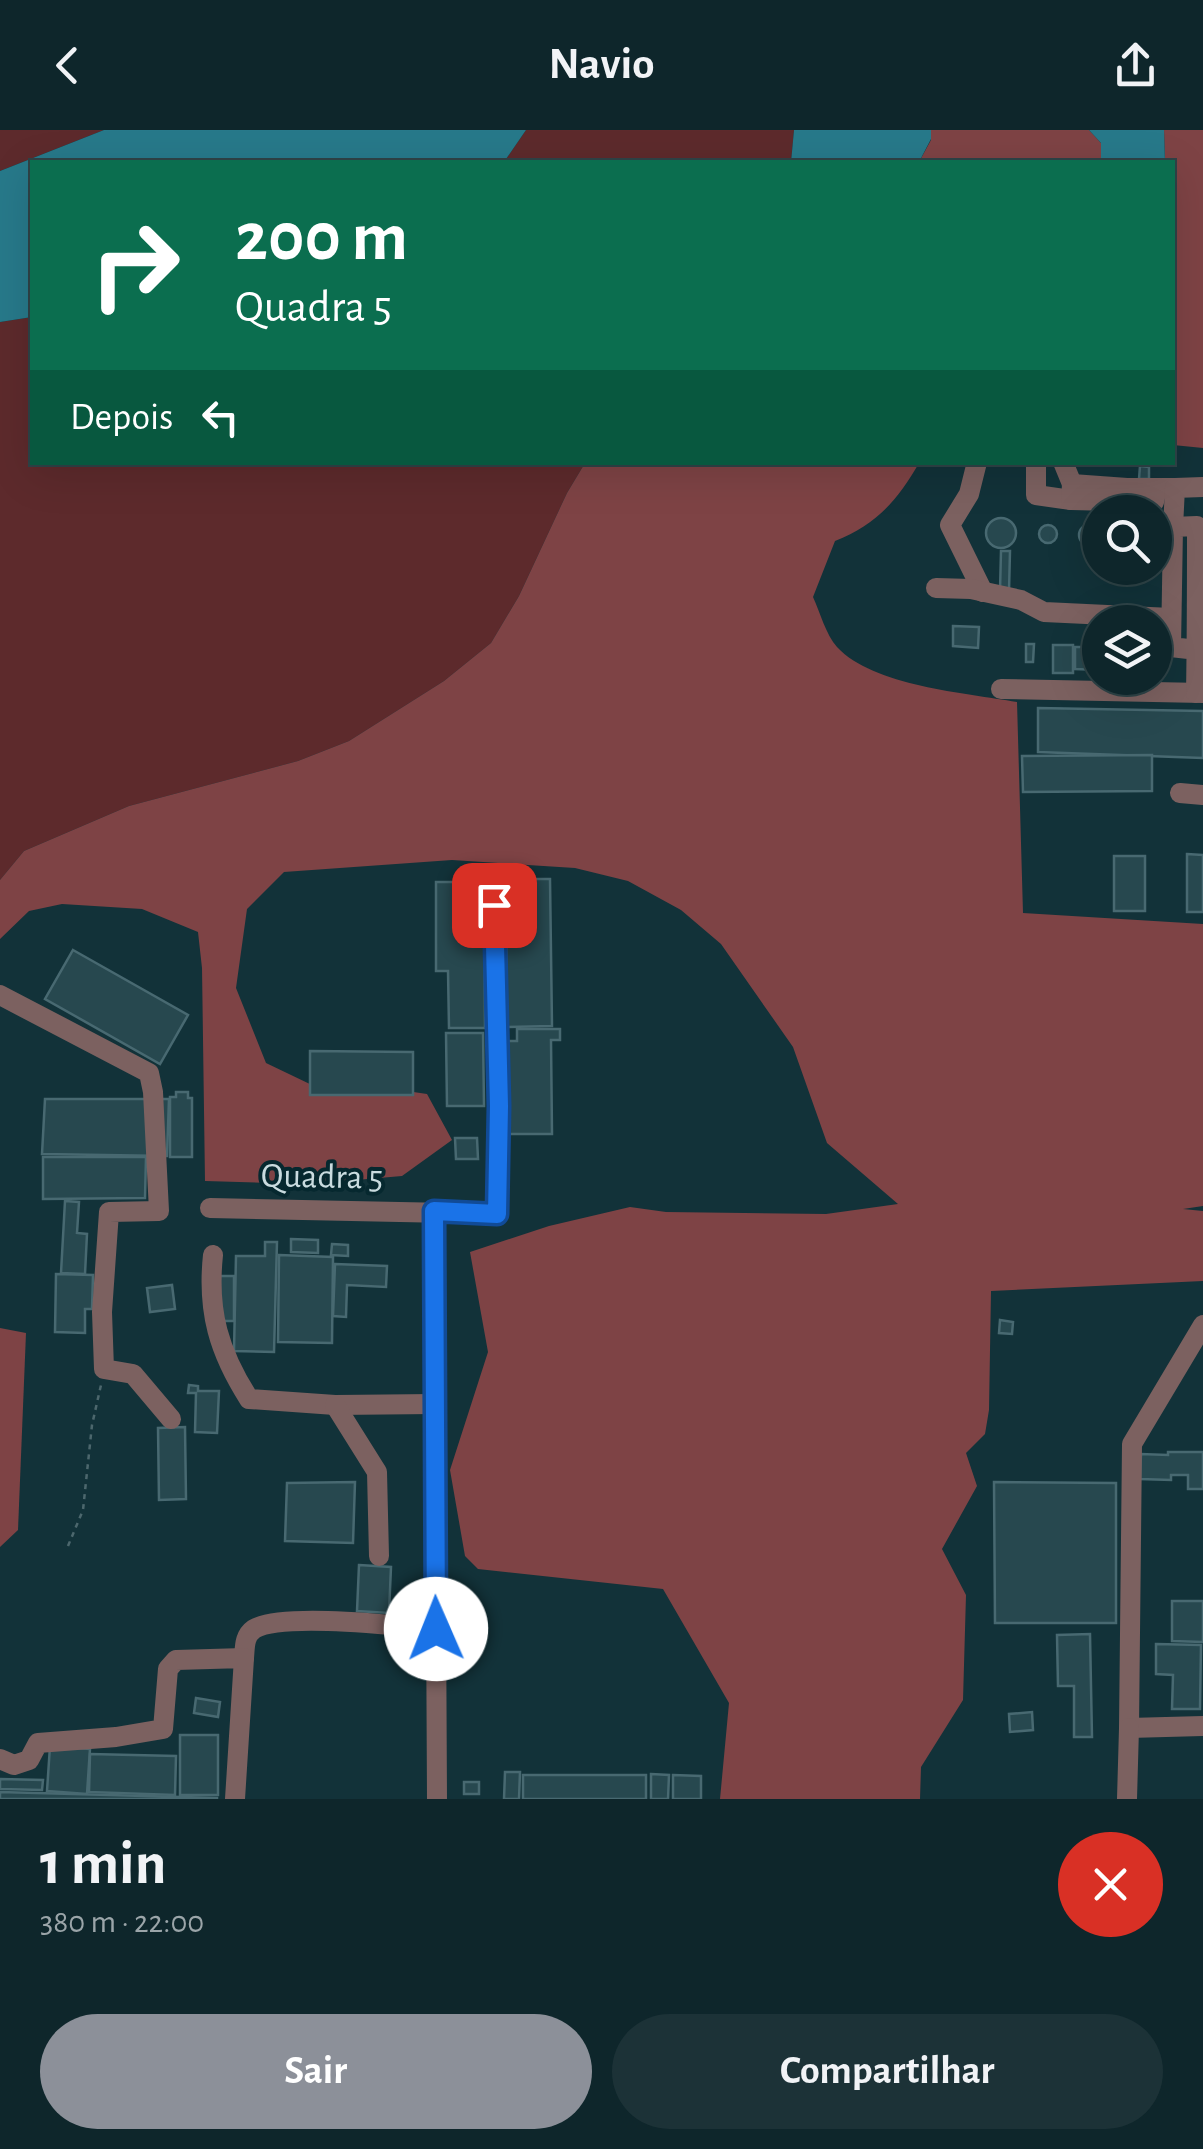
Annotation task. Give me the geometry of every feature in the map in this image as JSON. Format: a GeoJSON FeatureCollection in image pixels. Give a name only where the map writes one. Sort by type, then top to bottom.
{"type":"FeatureCollection","features":[{"type":"Feature","properties":{"kind":"street"},"geometry":{"type":"LineString","coordinates":[[976,465],[970,494],[950,525],[982,592]]}},
{"type":"Feature","properties":{"kind":"street"},"geometry":{"type":"LineString","coordinates":[[1036,465],[1036,495],[1203,488]]}},
{"type":"Feature","properties":{"kind":"street"},"geometry":{"type":"LineString","coordinates":[[1064,465],[1072,492]]}},
{"type":"Feature","properties":{"kind":"street"},"geometry":{"type":"LineString","coordinates":[[1166,488],[1173,527],[1172,618]]}},
{"type":"Feature","properties":{"kind":"street"},"geometry":{"type":"LineString","coordinates":[[1001,689],[1199,693],[1197,526],[1173,527]]}},
{"type":"Feature","properties":{"kind":"street"},"geometry":{"type":"LineString","coordinates":[[936,588],[1021,600],[1044,612],[1082,614]]}},
{"type":"Feature","properties":{"kind":"street"},"geometry":{"type":"LineString","coordinates":[[1172,647],[1197,650]]}},
{"type":"Feature","properties":{"kind":"street"},"geometry":{"type":"LineString","coordinates":[[1180,794],[1203,794]]}},
{"type":"Feature","properties":{"kind":"street","name":"Quadra 5"},"geometry":{"type":"LineString","coordinates":[[210,1208],[497,1214],[499,1099],[494,905]]}},
{"type":"Feature","properties":{"kind":"street"},"geometry":{"type":"LineString","coordinates":[[0,995],[149,1073],[154,1092],[160,1211],[109,1212],[104,1368],[133,1374],[170,1419]]}},
{"type":"Feature","properties":{"kind":"street"},"geometry":{"type":"LineString","coordinates":[[434,1211],[436,1799]]}},
{"type":"Feature","properties":{"kind":"street"},"geometry":{"type":"LineString","coordinates":[[213,1255],[210,1278],[215,1328],[228,1366],[248,1400],[335,1405],[434,1404]]}},
{"type":"Feature","properties":{"kind":"street"},"geometry":{"type":"LineString","coordinates":[[1127,1799],[1132,1444],[1203,1325]]}},
{"type":"Feature","properties":{"kind":"street"},"geometry":{"type":"LineString","coordinates":[[335,1405],[376,1472],[379,1556]]}},
{"type":"Feature","properties":{"kind":"street"},"geometry":{"type":"LineString","coordinates":[[235,1799],[246,1636],[256,1627],[295,1622],[436,1629]]}},
{"type":"Feature","properties":{"kind":"street"},"geometry":{"type":"LineString","coordinates":[[0,1759],[14,1764],[29,1760],[38,1743],[52,1740],[116,1737],[163,1729],[168,1669],[176,1660],[244,1658]]}},
{"type":"Feature","properties":{"kind":"street"},"geometry":{"type":"LineString","coordinates":[[1130,1728],[1203,1726]]}},
{"type":"Feature","properties":{"kind":"path"},"geometry":{"type":"LineString","coordinates":[[68,1546],[83,1510],[92,1424],[104,1368]]}},
{"type":"Feature","properties":{"kind":"shaded area"},"geometry":{"type":"Polygon","coordinates":[[[0,130],[104,130],[0,171],[0,130]]]}},
{"type":"Feature","properties":{"kind":"shaded area"},"geometry":{"type":"Polygon","coordinates":[[[526,130],[794,130],[791,160],[505,160],[526,130]]]}},
{"type":"Feature","properties":{"kind":"shaded area"},"geometry":{"type":"Polygon","coordinates":[[[931,130],[1089,130],[1101,143],[1101,160],[920,160],[931,140],[931,130]]]}},
{"type":"Feature","properties":{"kind":"shaded area"},"geometry":{"type":"Polygon","coordinates":[[[1164,130],[1203,130],[1203,448],[1175,445],[1175,160],[1165,160],[1164,130]]]}},
{"type":"Feature","properties":{"kind":"shaded area"},"geometry":{"type":"Polygon","coordinates":[[[30,317],[30,465],[584,465],[519,596],[491,643],[444,681],[349,741],[298,761],[129,806],[24,851],[0,880],[0,322],[30,317]]]}},
{"type":"Feature","properties":{"kind":"shaded area"},"geometry":{"type":"Polygon","coordinates":[[[584,465],[918,465],[884,510],[835,541],[813,597],[833,642],[853,660],[896,679],[1017,702],[1023,913],[1203,924],[1203,1206],[1183,1209],[1203,1211],[1203,1281],[991,1291],[989,1410],[985,1434],[966,1453],[977,1486],[942,1549],[966,1595],[963,1700],[921,1767],[920,1799],[720,1799],[729,1703],[663,1589],[478,1569],[465,1556],[450,1470],[488,1352],[470,1252],[549,1226],[630,1207],[666,1212],[826,1214],[898,1204],[827,1143],[793,1047],[721,944],[681,910],[628,881],[575,868],[452,860],[284,872],[247,909],[236,988],[266,1063],[314,1086],[359,1084],[427,1094],[452,1140],[402,1176],[310,1184],[205,1181],[198,932],[142,909],[62,904],[29,911],[0,939],[0,880],[24,851],[129,806],[298,761],[349,741],[444,681],[491,643],[519,596],[584,465]]]}},
{"type":"Feature","properties":{"kind":"shaded area"},"geometry":{"type":"Polygon","coordinates":[[[0,1328],[26,1333],[18,1530],[0,1547],[0,1328]]]}},
{"type":"Feature","properties":{"kind":"water"},"geometry":{"type":"Polygon","coordinates":[[[104,130],[526,130],[505,160],[30,160],[30,317],[0,322],[0,171],[104,130]]]}},
{"type":"Feature","properties":{"kind":"water"},"geometry":{"type":"Polygon","coordinates":[[[794,130],[931,130],[931,139],[920,160],[791,160],[794,130]]]}},
{"type":"Feature","properties":{"kind":"water"},"geometry":{"type":"Polygon","coordinates":[[[1089,130],[1164,130],[1165,160],[1101,160],[1101,143],[1089,130]]]}},
{"type":"Feature","properties":{"kind":"building"},"geometry":{"type":"Polygon","coordinates":[[[1140,466],[1149,467],[1149,479],[1139,479],[1140,466]]]}},
{"type":"Feature","properties":{"kind":"building"},"geometry":{"type":"Polygon","coordinates":[[[1001,518],[1011,523],[1016,533],[1011,543],[1001,548],[991,543],[986,533],[991,523],[1001,518]]]}},
{"type":"Feature","properties":{"kind":"building"},"geometry":{"type":"Polygon","coordinates":[[[1048,525],[1055,527],[1055,541],[1048,543],[1041,541],[1039,534],[1041,527],[1048,525]]]}},
{"type":"Feature","properties":{"kind":"building"},"geometry":{"type":"Polygon","coordinates":[[[1001,551],[1010,551],[1009,591],[1000,591],[1001,551]]]}},
{"type":"Feature","properties":{"kind":"building"},"geometry":{"type":"Polygon","coordinates":[[[953,626],[979,627],[978,648],[953,646],[953,626]]]}},
{"type":"Feature","properties":{"kind":"building"},"geometry":{"type":"Polygon","coordinates":[[[1026,644],[1034,644],[1033,662],[1026,662],[1026,644]]]}},
{"type":"Feature","properties":{"kind":"building"},"geometry":{"type":"Polygon","coordinates":[[[1053,645],[1073,645],[1073,673],[1053,673],[1053,645]]]}},
{"type":"Feature","properties":{"kind":"building"},"geometry":{"type":"Polygon","coordinates":[[[1075,647],[1082,647],[1082,669],[1075,669],[1075,647]]]}},
{"type":"Feature","properties":{"kind":"building"},"geometry":{"type":"Polygon","coordinates":[[[1038,708],[1203,711],[1203,758],[1038,752],[1038,708]]]}},
{"type":"Feature","properties":{"kind":"building"},"geometry":{"type":"Polygon","coordinates":[[[1152,755],[1152,791],[1023,792],[1022,756],[1152,755]]]}},
{"type":"Feature","properties":{"kind":"building"},"geometry":{"type":"Polygon","coordinates":[[[1187,854],[1203,855],[1203,912],[1187,912],[1187,854]]]}},
{"type":"Feature","properties":{"kind":"building"},"geometry":{"type":"Polygon","coordinates":[[[1114,856],[1145,856],[1145,911],[1114,911],[1114,856]]]}},
{"type":"Feature","properties":{"kind":"building"},"geometry":{"type":"Polygon","coordinates":[[[506,879],[550,879],[552,1026],[507,1027],[506,879]]]}},
{"type":"Feature","properties":{"kind":"building"},"geometry":{"type":"Polygon","coordinates":[[[436,882],[484,882],[485,1028],[449,1028],[448,971],[436,971],[436,882]]]}},
{"type":"Feature","properties":{"kind":"building"},"geometry":{"type":"Polygon","coordinates":[[[73,950],[188,1015],[160,1064],[45,999],[73,950]]]}},
{"type":"Feature","properties":{"kind":"building"},"geometry":{"type":"Polygon","coordinates":[[[517,1029],[560,1029],[560,1040],[551,1040],[552,1134],[507,1134],[507,1041],[517,1041],[517,1029]]]}},
{"type":"Feature","properties":{"kind":"building"},"geometry":{"type":"Polygon","coordinates":[[[446,1033],[483,1033],[484,1106],[447,1106],[446,1033]]]}},
{"type":"Feature","properties":{"kind":"building"},"geometry":{"type":"Polygon","coordinates":[[[310,1051],[413,1052],[413,1095],[310,1095],[310,1051]]]}},
{"type":"Feature","properties":{"kind":"building"},"geometry":{"type":"Polygon","coordinates":[[[176,1092],[188,1092],[188,1098],[192,1098],[192,1157],[170,1157],[170,1097],[176,1097],[176,1092]]]}},
{"type":"Feature","properties":{"kind":"building"},"geometry":{"type":"Polygon","coordinates":[[[45,1099],[169,1099],[167,1156],[42,1154],[45,1099]]]}},
{"type":"Feature","properties":{"kind":"building"},"geometry":{"type":"Polygon","coordinates":[[[455,1138],[477,1138],[478,1159],[456,1159],[455,1138]]]}},
{"type":"Feature","properties":{"kind":"building"},"geometry":{"type":"Polygon","coordinates":[[[43,1157],[146,1157],[145,1198],[43,1199],[43,1157]]]}},
{"type":"Feature","properties":{"kind":"building"},"geometry":{"type":"Polygon","coordinates":[[[65,1201],[79,1202],[77,1233],[87,1234],[85,1274],[61,1273],[65,1201]]]}},
{"type":"Feature","properties":{"kind":"building"},"geometry":{"type":"Polygon","coordinates":[[[291,1239],[318,1240],[318,1253],[291,1252],[291,1239]]]}},
{"type":"Feature","properties":{"kind":"building"},"geometry":{"type":"Polygon","coordinates":[[[265,1242],[277,1242],[274,1352],[234,1351],[236,1256],[265,1256],[265,1242]]]}},
{"type":"Feature","properties":{"kind":"building"},"geometry":{"type":"Polygon","coordinates":[[[332,1244],[348,1245],[348,1256],[331,1255],[332,1244]]]}},
{"type":"Feature","properties":{"kind":"building"},"geometry":{"type":"Polygon","coordinates":[[[279,1255],[333,1257],[332,1343],[278,1342],[279,1255]]]}},
{"type":"Feature","properties":{"kind":"building"},"geometry":{"type":"Polygon","coordinates":[[[335,1264],[387,1266],[386,1287],[347,1285],[346,1317],[333,1316],[335,1264]]]}},
{"type":"Feature","properties":{"kind":"building"},"geometry":{"type":"Polygon","coordinates":[[[56,1274],[93,1275],[92,1309],[85,1309],[85,1333],[55,1332],[56,1274]]]}},
{"type":"Feature","properties":{"kind":"building"},"geometry":{"type":"Polygon","coordinates":[[[220,1276],[234,1276],[234,1321],[219,1321],[220,1276]]]}},
{"type":"Feature","properties":{"kind":"building"},"geometry":{"type":"Polygon","coordinates":[[[172,1285],[175,1309],[150,1312],[147,1288],[172,1285]]]}},
{"type":"Feature","properties":{"kind":"building"},"geometry":{"type":"Polygon","coordinates":[[[1000,1320],[1013,1322],[1012,1334],[999,1333],[1000,1320]]]}},
{"type":"Feature","properties":{"kind":"building"},"geometry":{"type":"Polygon","coordinates":[[[189,1385],[198,1386],[198,1391],[219,1391],[217,1433],[195,1432],[196,1393],[188,1393],[189,1385]]]}},
{"type":"Feature","properties":{"kind":"building"},"geometry":{"type":"Polygon","coordinates":[[[185,1427],[186,1499],[159,1500],[158,1428],[185,1427]]]}},
{"type":"Feature","properties":{"kind":"building"},"geometry":{"type":"Polygon","coordinates":[[[1203,1452],[1203,1489],[1188,1489],[1188,1475],[1171,1475],[1171,1480],[1140,1479],[1141,1454],[1203,1452]]]}},
{"type":"Feature","properties":{"kind":"building"},"geometry":{"type":"Polygon","coordinates":[[[355,1482],[353,1543],[285,1541],[287,1483],[355,1482]]]}},
{"type":"Feature","properties":{"kind":"building"},"geometry":{"type":"Polygon","coordinates":[[[994,1482],[1116,1483],[1116,1623],[995,1623],[994,1482]]]}},
{"type":"Feature","properties":{"kind":"building"},"geometry":{"type":"Polygon","coordinates":[[[359,1565],[391,1567],[389,1613],[357,1611],[359,1565]]]}},
{"type":"Feature","properties":{"kind":"building"},"geometry":{"type":"Polygon","coordinates":[[[1172,1601],[1203,1601],[1203,1642],[1172,1641],[1172,1601]]]}},
{"type":"Feature","properties":{"kind":"building"},"geometry":{"type":"Polygon","coordinates":[[[1090,1634],[1092,1737],[1074,1737],[1074,1686],[1058,1686],[1057,1635],[1090,1634]]]}},
{"type":"Feature","properties":{"kind":"building"},"geometry":{"type":"Polygon","coordinates":[[[1156,1644],[1201,1645],[1200,1709],[1172,1709],[1173,1675],[1156,1674],[1156,1644]]]}},
{"type":"Feature","properties":{"kind":"building"},"geometry":{"type":"Polygon","coordinates":[[[196,1698],[220,1702],[218,1717],[194,1713],[196,1698]]]}},
{"type":"Feature","properties":{"kind":"building"},"geometry":{"type":"Polygon","coordinates":[[[1032,1712],[1033,1730],[1010,1732],[1009,1714],[1032,1712]]]}},
{"type":"Feature","properties":{"kind":"building"},"geometry":{"type":"Polygon","coordinates":[[[180,1735],[218,1735],[218,1795],[180,1795],[180,1735]]]}},
{"type":"Feature","properties":{"kind":"building"},"geometry":{"type":"Polygon","coordinates":[[[50,1746],[90,1749],[87,1794],[47,1791],[50,1746]]]}},
{"type":"Feature","properties":{"kind":"building"},"geometry":{"type":"Polygon","coordinates":[[[90,1754],[176,1756],[175,1795],[89,1792],[90,1754]]]}},
{"type":"Feature","properties":{"kind":"building"},"geometry":{"type":"Polygon","coordinates":[[[505,1772],[520,1772],[519,1799],[504,1799],[505,1772]]]}},
{"type":"Feature","properties":{"kind":"building"},"geometry":{"type":"Polygon","coordinates":[[[651,1774],[669,1775],[668,1799],[651,1799],[651,1774]]]}},
{"type":"Feature","properties":{"kind":"building"},"geometry":{"type":"Polygon","coordinates":[[[523,1775],[646,1775],[646,1799],[523,1799],[523,1775]]]}},
{"type":"Feature","properties":{"kind":"building"},"geometry":{"type":"Polygon","coordinates":[[[673,1775],[701,1776],[701,1799],[673,1799],[673,1775]]]}},
{"type":"Feature","properties":{"kind":"building"},"geometry":{"type":"Polygon","coordinates":[[[0,1779],[43,1780],[42,1790],[0,1789],[0,1779]]]}},
{"type":"Feature","properties":{"kind":"building"},"geometry":{"type":"Polygon","coordinates":[[[464,1782],[479,1782],[479,1794],[464,1794],[464,1782]]]}},
{"type":"Feature","properties":{"kind":"building"},"geometry":{"type":"Polygon","coordinates":[[[0,1792],[217,1798],[217,1799],[0,1799],[0,1792]]]}},
{"type":"Feature","properties":{"kind":"route"},"geometry":{"type":"LineString","coordinates":[[436,1629],[434,1211],[497,1214],[500,1166],[494,905]]}}]}
